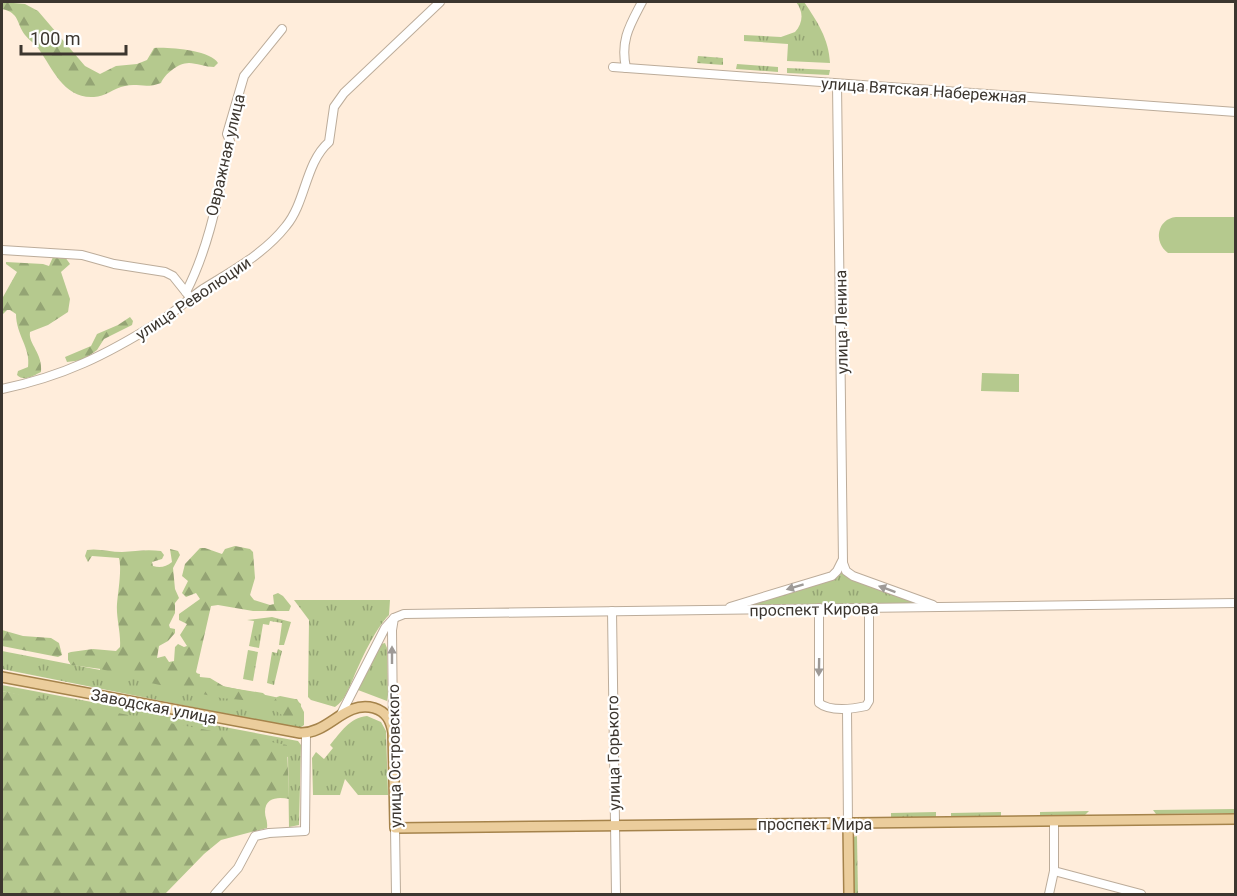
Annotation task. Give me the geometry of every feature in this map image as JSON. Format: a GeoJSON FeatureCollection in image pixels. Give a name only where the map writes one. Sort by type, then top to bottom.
{"type":"FeatureCollection","features":[{"type":"Feature","properties":{"kind":"main road","name":"Заводская улица"},"geometry":{"type":"LineString","coordinates":[[2,677],[306,734]]}},
{"type":"Feature","properties":{"kind":"main road"},"geometry":{"type":"LineString","coordinates":[[306,734],[322,728],[341,714],[360,707],[377,709],[389,718],[393,733]]}},
{"type":"Feature","properties":{"kind":"main road","name":"улица Островского"},"geometry":{"type":"LineString","coordinates":[[393,733],[395,828]]}},
{"type":"Feature","properties":{"kind":"main road","name":"проспект Мира"},"geometry":{"type":"LineString","coordinates":[[395,828],[1236,819]]}},
{"type":"Feature","properties":{"kind":"main road"},"geometry":{"type":"LineString","coordinates":[[848,824],[849,894]]}},
{"type":"Feature","properties":{"kind":"street","name":"улица Революции"},"geometry":{"type":"LineString","coordinates":[[2,389],[42,380],[77,368],[159,322],[188,295],[257,255],[285,228],[294,215],[320,150],[329,142],[334,107],[344,93],[440,2]]}},
{"type":"Feature","properties":{"kind":"street"},"geometry":{"type":"LineString","coordinates":[[626,68],[623,45],[627,30],[642,2]]}},
{"type":"Feature","properties":{"kind":"street","name":"Овражная улица"},"geometry":{"type":"LineString","coordinates":[[188,295],[216,204],[230,141],[227,134],[244,76],[282,29]]}},
{"type":"Feature","properties":{"kind":"street","name":"улица Вятская Набережная"},"geometry":{"type":"LineString","coordinates":[[613,67],[1236,112]]}},
{"type":"Feature","properties":{"kind":"street","name":"улица Ленина"},"geometry":{"type":"LineString","coordinates":[[837,84],[843,559]]}},
{"type":"Feature","properties":{"kind":"street"},"geometry":{"type":"LineString","coordinates":[[2,250],[89,256],[114,264],[165,273],[173,276],[188,295]]}},
{"type":"Feature","properties":{"kind":"street"},"geometry":{"type":"LineString","coordinates":[[843,559],[846,571],[853,576],[941,607]]}},
{"type":"Feature","properties":{"kind":"street"},"geometry":{"type":"LineString","coordinates":[[725,610],[832,576],[843,559]]}},
{"type":"Feature","properties":{"kind":"street","name":"проспект Кирова"},"geometry":{"type":"LineString","coordinates":[[394,618],[410,614],[1236,603]]}},
{"type":"Feature","properties":{"kind":"street"},"geometry":{"type":"LineString","coordinates":[[819,608],[819,703],[847,709],[863,707],[869,703],[869,608]]}},
{"type":"Feature","properties":{"kind":"street","name":"улица Горького"},"geometry":{"type":"LineString","coordinates":[[612,611],[616,894]]}},
{"type":"Feature","properties":{"kind":"street"},"geometry":{"type":"LineString","coordinates":[[341,714],[385,628],[394,618]]}},
{"type":"Feature","properties":{"kind":"street","name":"улица Островского"},"geometry":{"type":"LineString","coordinates":[[393,733],[392,638],[394,618]]}},
{"type":"Feature","properties":{"kind":"street"},"geometry":{"type":"LineString","coordinates":[[847,709],[848,824]]}},
{"type":"Feature","properties":{"kind":"street"},"geometry":{"type":"LineString","coordinates":[[215,894],[238,868],[255,836],[304,831],[306,734]]}},
{"type":"Feature","properties":{"kind":"street"},"geometry":{"type":"LineString","coordinates":[[1049,894],[1054,871],[1054,822]]}},
{"type":"Feature","properties":{"kind":"street","name":"улица Островского"},"geometry":{"type":"LineString","coordinates":[[395,828],[396,894]]}},
{"type":"Feature","properties":{"kind":"street"},"geometry":{"type":"LineString","coordinates":[[1054,871],[1141,894]]}},
{"type":"Feature","properties":{"kind":"green space"},"geometry":{"type":"Polygon","coordinates":[[[2,2],[25,4],[38,11],[85,66],[100,74],[116,66],[137,64],[147,60],[154,48],[198,52],[218,63],[214,67],[185,63],[172,70],[161,83],[156,85],[125,86],[98,97],[84,96],[67,88],[60,81],[38,48],[25,35],[15,16],[2,9],[2,2]]]}},
{"type":"Feature","properties":{"kind":"green space"},"geometry":{"type":"Polygon","coordinates":[[[796,2],[804,2],[818,23],[825,38],[830,63],[787,61],[788,44],[744,41],[744,35],[781,37],[795,32],[802,17],[796,2]]]}},
{"type":"Feature","properties":{"kind":"green space"},"geometry":{"type":"Polygon","coordinates":[[[698,56],[723,58],[723,65],[697,63],[698,56]]]}},
{"type":"Feature","properties":{"kind":"green space"},"geometry":{"type":"Polygon","coordinates":[[[737,64],[778,67],[778,72],[736,69],[737,64]]]}},
{"type":"Feature","properties":{"kind":"green space"},"geometry":{"type":"Polygon","coordinates":[[[787,68],[830,70],[829,75],[787,73],[787,68]]]}},
{"type":"Feature","properties":{"kind":"green space"},"geometry":{"type":"Polygon","coordinates":[[[1176,217],[1235,217],[1235,253],[1168,253],[1160,243],[1159,232],[1165,222],[1176,217]]]}},
{"type":"Feature","properties":{"kind":"green space"},"geometry":{"type":"Polygon","coordinates":[[[59,255],[65,257],[70,264],[61,272],[70,299],[68,312],[48,325],[30,332],[31,341],[40,359],[41,372],[29,378],[23,378],[17,375],[18,371],[28,367],[28,360],[16,314],[7,310],[2,315],[3,297],[17,272],[6,262],[49,266],[53,257],[59,255]]]}},
{"type":"Feature","properties":{"kind":"green space"},"geometry":{"type":"Polygon","coordinates":[[[130,317],[133,321],[132,325],[104,339],[97,350],[83,360],[67,362],[65,357],[91,346],[97,334],[130,317]]]}},
{"type":"Feature","properties":{"kind":"green space"},"geometry":{"type":"Polygon","coordinates":[[[982,373],[1019,374],[1019,392],[981,391],[982,373]]]}},
{"type":"Feature","properties":{"kind":"green space"},"geometry":{"type":"Polygon","coordinates":[[[235,546],[250,549],[253,552],[255,578],[250,595],[254,600],[274,604],[273,595],[278,593],[291,606],[289,611],[253,611],[218,605],[211,606],[196,672],[200,677],[210,678],[225,687],[263,693],[265,700],[263,702],[221,698],[146,682],[101,669],[71,665],[68,653],[93,649],[116,651],[120,647],[117,609],[119,558],[92,556],[88,562],[85,556],[87,550],[161,551],[164,555],[162,559],[152,562],[153,566],[158,567],[172,562],[170,549],[178,551],[180,555],[173,568],[175,589],[179,598],[175,603],[175,613],[169,625],[170,628],[175,629],[175,633],[159,646],[157,658],[165,656],[169,662],[174,661],[175,647],[178,644],[187,646],[180,635],[187,624],[179,620],[179,614],[200,599],[196,593],[186,597],[182,593],[188,581],[182,576],[185,564],[200,548],[222,554],[225,549],[235,546]]]}},
{"type":"Feature","properties":{"kind":"green space"},"geometry":{"type":"Polygon","coordinates":[[[840,566],[846,571],[941,607],[732,606],[833,576],[840,566]]]}},
{"type":"Feature","properties":{"kind":"green space"},"geometry":{"type":"Polygon","coordinates":[[[294,600],[390,600],[389,615],[369,645],[346,695],[335,707],[308,697],[309,620],[294,600]]]}},
{"type":"Feature","properties":{"kind":"green space"},"geometry":{"type":"Polygon","coordinates":[[[272,617],[291,622],[284,645],[279,645],[282,623],[270,621],[269,625],[263,624],[259,648],[249,646],[254,621],[247,620],[272,617]]]}},
{"type":"Feature","properties":{"kind":"green space"},"geometry":{"type":"Polygon","coordinates":[[[2,630],[23,636],[51,638],[59,643],[62,655],[58,657],[2,646],[2,630]]]}},
{"type":"Feature","properties":{"kind":"green space"},"geometry":{"type":"Polygon","coordinates":[[[385,643],[387,648],[387,701],[358,690],[381,644],[385,643]]]}},
{"type":"Feature","properties":{"kind":"green space"},"geometry":{"type":"Polygon","coordinates":[[[278,649],[282,651],[274,685],[267,683],[272,652],[277,653],[278,649]]]}},
{"type":"Feature","properties":{"kind":"green space"},"geometry":{"type":"Polygon","coordinates":[[[248,650],[258,652],[253,681],[243,679],[248,650]]]}},
{"type":"Feature","properties":{"kind":"green space"},"geometry":{"type":"Polygon","coordinates":[[[2,651],[100,670],[101,660],[113,657],[200,674],[199,681],[289,700],[297,699],[304,712],[304,725],[300,728],[282,725],[2,669],[2,651]]]}},
{"type":"Feature","properties":{"kind":"green space"},"geometry":{"type":"Polygon","coordinates":[[[2,685],[298,741],[301,745],[299,825],[289,827],[288,757],[2,691],[2,685]]]}},
{"type":"Feature","properties":{"kind":"green space"},"geometry":{"type":"Polygon","coordinates":[[[2,691],[287,745],[289,799],[277,798],[267,803],[265,812],[267,828],[221,840],[165,894],[2,894],[2,691]]]}},
{"type":"Feature","properties":{"kind":"green space"},"geometry":{"type":"Polygon","coordinates":[[[280,696],[295,699],[301,704],[300,717],[285,717],[276,711],[274,701],[280,696]]]}},
{"type":"Feature","properties":{"kind":"green space"},"geometry":{"type":"Polygon","coordinates":[[[367,716],[381,722],[386,731],[388,795],[358,795],[345,779],[340,795],[313,795],[312,758],[316,752],[324,759],[333,748],[330,745],[346,726],[367,716]]]}},
{"type":"Feature","properties":{"kind":"green space"},"geometry":{"type":"Polygon","coordinates":[[[1235,809],[1235,813],[1156,814],[1153,810],[1235,809]]]}},
{"type":"Feature","properties":{"kind":"green space"},"geometry":{"type":"Polygon","coordinates":[[[1089,811],[1085,815],[1040,816],[1040,812],[1089,811]]]}},
{"type":"Feature","properties":{"kind":"green space"},"geometry":{"type":"Polygon","coordinates":[[[936,812],[936,818],[891,818],[891,813],[936,812]]]}},
{"type":"Feature","properties":{"kind":"green space"},"geometry":{"type":"Polygon","coordinates":[[[1001,812],[1001,817],[951,817],[951,813],[1001,812]]]}},
{"type":"Feature","properties":{"kind":"green space"},"geometry":{"type":"Polygon","coordinates":[[[857,836],[858,894],[853,894],[853,837],[857,836]]]}}]}
